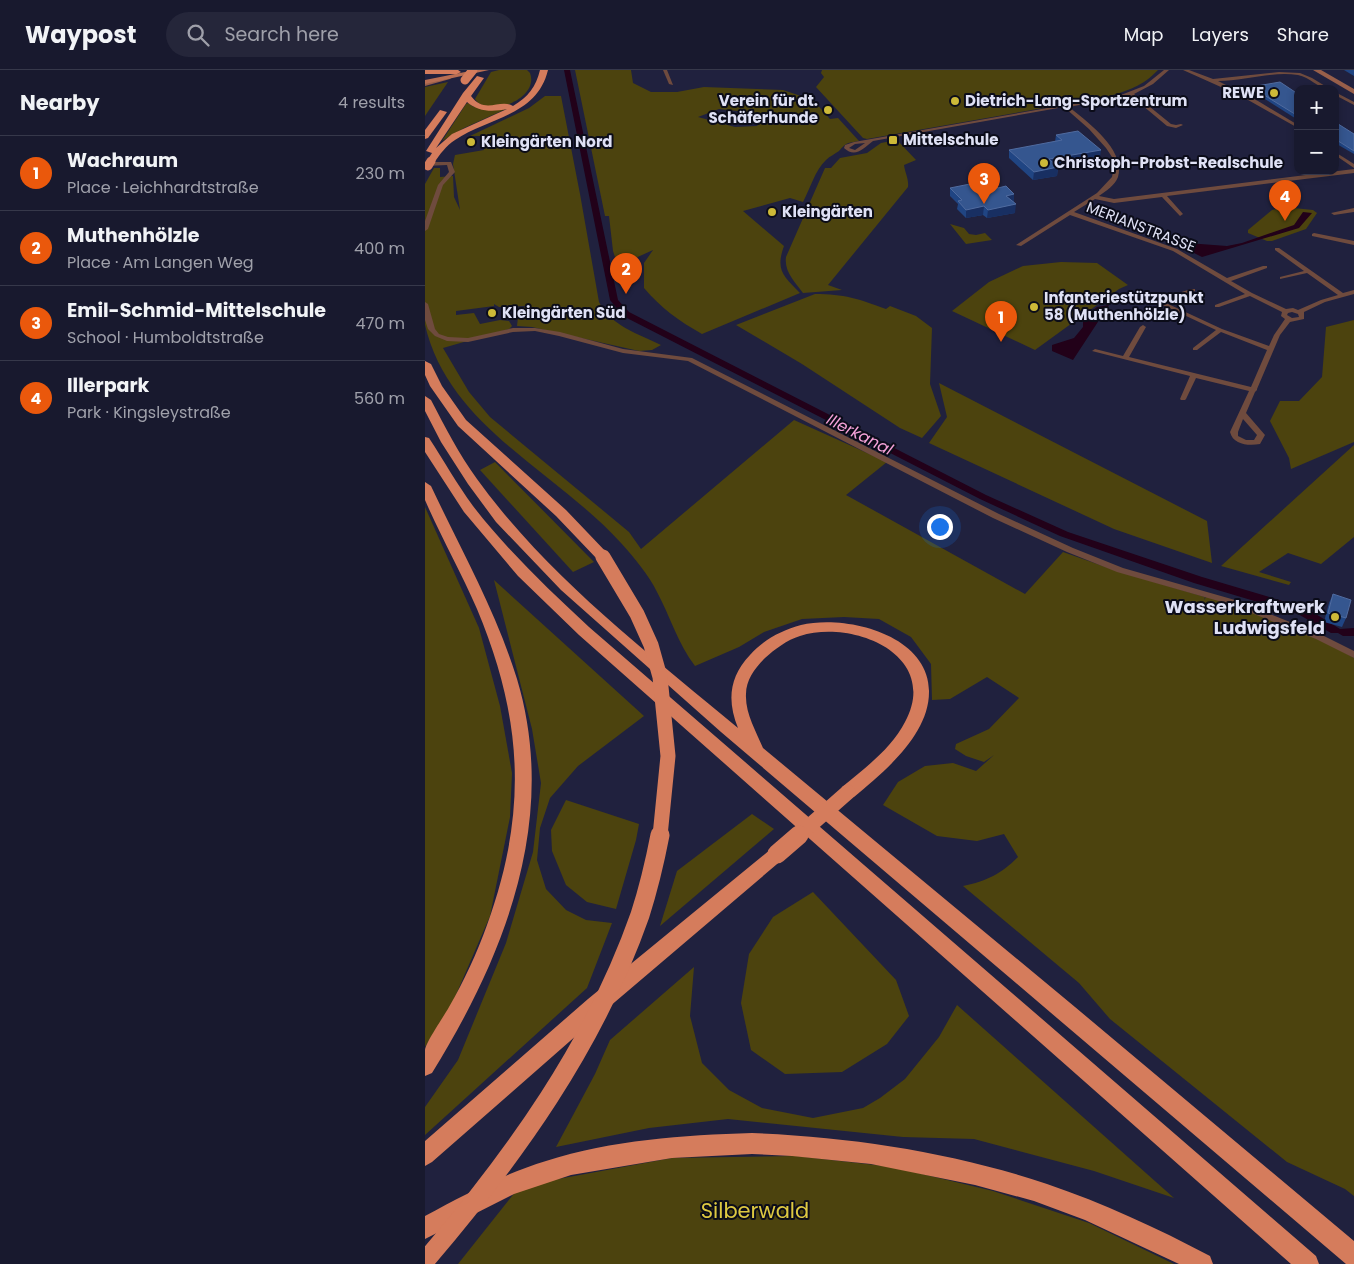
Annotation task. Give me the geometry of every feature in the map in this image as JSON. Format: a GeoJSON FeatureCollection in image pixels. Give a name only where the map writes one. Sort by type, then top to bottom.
{"type":"FeatureCollection","features":[{"type":"Feature","properties":{"kind":"highway"},"geometry":{"type":"LineString","coordinates":[[460,87],[473,70]]}},
{"type":"Feature","properties":{"kind":"highway"},"geometry":{"type":"LineString","coordinates":[[427,164],[466,95],[486,70]]}},
{"type":"Feature","properties":{"kind":"highway"},"geometry":{"type":"LineString","coordinates":[[427,164],[448,140],[463,131],[520,105],[535,93],[542,82],[543,70]]}},
{"type":"Feature","properties":{"kind":"highway"},"geometry":{"type":"LineString","coordinates":[[425,72],[461,71]]}},
{"type":"Feature","properties":{"kind":"highway"},"geometry":{"type":"LineString","coordinates":[[466,95],[470,102],[479,107],[497,108],[513,104],[526,96],[532,88],[536,78],[534,71]]}},
{"type":"Feature","properties":{"kind":"highway"},"geometry":{"type":"LineString","coordinates":[[425,136],[450,102]]}},
{"type":"Feature","properties":{"kind":"highway"},"geometry":{"type":"LineString","coordinates":[[425,364],[439,392],[462,422],[561,513],[603,557],[632,602],[660,675],[665,709],[667,777],[658,845],[648,885],[626,952],[595,1021],[568,1070],[503,1167],[425,1261]]}},
{"type":"Feature","properties":{"kind":"highway"},"geometry":{"type":"LineString","coordinates":[[425,400],[448,445],[473,484],[534,556],[575,596],[757,754],[905,876],[1354,1256]]}},
{"type":"Feature","properties":{"kind":"highway"},"geometry":{"type":"LineString","coordinates":[[425,441],[461,498],[517,564],[558,606],[645,685],[1308,1264]]}},
{"type":"Feature","properties":{"kind":"highway"},"geometry":{"type":"LineString","coordinates":[[425,486],[484,610],[500,649],[510,682],[522,735],[524,769],[518,843],[502,907],[468,992],[425,1066]]}},
{"type":"Feature","properties":{"kind":"highway"},"geometry":{"type":"LineString","coordinates":[[425,1155],[595,1006],[873,772],[915,717],[921,693],[917,671],[911,660],[889,640],[859,629],[841,627],[807,629],[781,638],[756,657],[747,668],[738,694],[739,707],[757,754]]}},
{"type":"Feature","properties":{"kind":"highway"},"geometry":{"type":"LineString","coordinates":[[425,1228],[491,1192],[536,1174],[605,1157],[701,1144],[748,1143],[814,1146],[893,1156],[977,1175],[1045,1194],[1107,1218],[1202,1264]]}},
{"type":"Feature","properties":{"kind":"main road"},"geometry":{"type":"LineString","coordinates":[[425,83],[486,70]]}},
{"type":"Feature","properties":{"kind":"main road"},"geometry":{"type":"LineString","coordinates":[[1315,70],[1354,92]]}},
{"type":"Feature","properties":{"kind":"main road"},"geometry":{"type":"LineString","coordinates":[[425,78],[461,71]]}},
{"type":"Feature","properties":{"kind":"street"},"geometry":{"type":"LineString","coordinates":[[665,70],[671,84]]}},
{"type":"Feature","properties":{"kind":"street"},"geometry":{"type":"LineString","coordinates":[[871,140],[1131,94],[1152,84],[1167,70]]}},
{"type":"Feature","properties":{"kind":"street"},"geometry":{"type":"LineString","coordinates":[[1185,70],[1215,80],[1256,101],[1294,125]]}},
{"type":"Feature","properties":{"kind":"street"},"geometry":{"type":"LineString","coordinates":[[1215,80],[1291,71],[1304,75],[1321,85]]}},
{"type":"Feature","properties":{"kind":"street"},"geometry":{"type":"LineString","coordinates":[[1131,94],[1164,120]]}},
{"type":"Feature","properties":{"kind":"street"},"geometry":{"type":"LineString","coordinates":[[1339,95],[1354,104]]}},
{"type":"Feature","properties":{"kind":"street"},"geometry":{"type":"LineString","coordinates":[[1019,246],[1095,197],[1114,178],[1117,169],[1116,159],[1111,150],[1065,106]]}},
{"type":"Feature","properties":{"kind":"street"},"geometry":{"type":"LineString","coordinates":[[1339,156],[1354,166]]}},
{"type":"Feature","properties":{"kind":"street"},"geometry":{"type":"LineString","coordinates":[[425,229],[441,185],[452,172],[449,163],[427,164]]}},
{"type":"Feature","properties":{"kind":"street"},"geometry":{"type":"LineString","coordinates":[[1095,197],[1114,201],[1354,171]]}},
{"type":"Feature","properties":{"kind":"street"},"geometry":{"type":"LineString","coordinates":[[1163,195],[1180,214]]}},
{"type":"Feature","properties":{"kind":"street"},"geometry":{"type":"LineString","coordinates":[[1334,213],[1354,210]]}},
{"type":"Feature","properties":{"kind":"street","name":"MERIANSTRASSE"},"geometry":{"type":"LineString","coordinates":[[1071,213],[1175,250],[1250,294],[1285,311]]}},
{"type":"Feature","properties":{"kind":"street"},"geometry":{"type":"LineString","coordinates":[[1314,235],[1354,243]]}},
{"type":"Feature","properties":{"kind":"street"},"geometry":{"type":"LineString","coordinates":[[1277,249],[1343,295]]}},
{"type":"Feature","properties":{"kind":"street"},"geometry":{"type":"LineString","coordinates":[[1227,280],[1265,267]]}},
{"type":"Feature","properties":{"kind":"street"},"geometry":{"type":"LineString","coordinates":[[1282,278],[1309,272]]}},
{"type":"Feature","properties":{"kind":"street"},"geometry":{"type":"LineString","coordinates":[[1161,303],[1167,298],[1193,290]]}},
{"type":"Feature","properties":{"kind":"street"},"geometry":{"type":"LineString","coordinates":[[1138,292],[1220,330],[1271,349]]}},
{"type":"Feature","properties":{"kind":"street"},"geometry":{"type":"LineString","coordinates":[[1299,312],[1302,318],[1289,319],[1284,316],[1285,311],[1299,312],[1354,292]]}},
{"type":"Feature","properties":{"kind":"street"},"geometry":{"type":"LineString","coordinates":[[1217,306],[1250,294]]}},
{"type":"Feature","properties":{"kind":"street"},"geometry":{"type":"LineString","coordinates":[[425,304],[428,319],[435,332],[453,340],[473,339],[509,330],[529,329],[624,351],[690,359],[996,516],[1070,550],[1129,573],[1232,602],[1319,637],[1354,655]]}},
{"type":"Feature","properties":{"kind":"street"},"geometry":{"type":"LineString","coordinates":[[1243,414],[1279,332],[1289,319]]}},
{"type":"Feature","properties":{"kind":"street"},"geometry":{"type":"LineString","coordinates":[[1125,358],[1143,327]]}},
{"type":"Feature","properties":{"kind":"street"},"geometry":{"type":"LineString","coordinates":[[1195,349],[1220,330]]}},
{"type":"Feature","properties":{"kind":"street"},"geometry":{"type":"LineString","coordinates":[[1095,351],[1254,390]]}},
{"type":"Feature","properties":{"kind":"street"},"geometry":{"type":"LineString","coordinates":[[1183,398],[1194,375]]}},
{"type":"Feature","properties":{"kind":"green space"},"geometry":{"type":"Polygon","coordinates":[[[499,70],[527,70],[530,73],[531,82],[527,91],[511,103],[490,107],[481,105],[475,99],[491,72],[499,70]]]}},
{"type":"Feature","properties":{"kind":"green space"},"geometry":{"type":"Polygon","coordinates":[[[575,70],[631,70],[633,83],[651,92],[677,92],[704,87],[783,90],[813,100],[830,119],[838,118],[859,141],[846,144],[822,164],[803,202],[790,198],[743,211],[784,246],[780,262],[783,273],[800,293],[702,334],[671,314],[644,288],[644,263],[653,250],[618,266],[613,251],[609,216],[605,216],[575,70]],[[719,109],[698,117],[735,127],[757,126],[762,120],[756,113],[719,109]]]}},
{"type":"Feature","properties":{"kind":"green space","name":"Dietrich-Lang-Sportzentrum"},"geometry":{"type":"Polygon","coordinates":[[[822,70],[1158,70],[1147,80],[1134,87],[1106,97],[867,139],[863,138],[816,87],[824,77],[821,73],[822,70]]]}},
{"type":"Feature","properties":{"kind":"green space"},"geometry":{"type":"Polygon","coordinates":[[[448,82],[425,116],[425,87],[448,82]]]}},
{"type":"Feature","properties":{"kind":"green space"},"geometry":{"type":"Polygon","coordinates":[[[545,96],[561,96],[599,302],[604,310],[618,323],[661,345],[652,350],[639,351],[532,327],[517,326],[518,317],[525,306],[499,307],[494,304],[494,306],[456,311],[456,315],[474,313],[480,324],[500,320],[509,321],[512,326],[509,329],[443,348],[469,392],[490,417],[629,532],[641,549],[794,420],[887,462],[846,495],[1025,594],[1063,552],[1117,571],[1205,597],[1204,600],[1206,597],[1218,599],[1296,624],[1354,658],[1354,1196],[1345,1189],[1287,1162],[1110,1019],[1079,983],[963,886],[993,876],[1018,857],[1004,834],[977,841],[937,836],[883,805],[898,782],[925,766],[953,763],[976,771],[994,755],[984,762],[966,756],[955,749],[956,744],[989,729],[1019,698],[987,677],[950,699],[932,700],[931,664],[911,637],[879,619],[844,617],[802,619],[764,632],[739,647],[695,666],[679,639],[654,586],[626,548],[595,517],[480,420],[457,392],[438,361],[425,325],[425,184],[434,168],[440,168],[440,177],[453,176],[454,197],[460,210],[453,164],[455,155],[484,150],[481,136],[470,136],[529,108],[545,96]]]}},
{"type":"Feature","properties":{"kind":"green space"},"geometry":{"type":"Polygon","coordinates":[[[468,103],[474,107],[513,106],[464,128],[442,141],[466,104],[468,103]]]}},
{"type":"Feature","properties":{"kind":"green space"},"geometry":{"type":"Polygon","coordinates":[[[897,140],[916,160],[904,165],[908,187],[828,285],[842,290],[803,293],[788,272],[786,257],[825,168],[831,168],[840,158],[867,153],[881,143],[897,140]]]}},
{"type":"Feature","properties":{"kind":"green space"},"geometry":{"type":"Polygon","coordinates":[[[1284,207],[1313,210],[1317,213],[1306,229],[1272,241],[1267,241],[1248,233],[1248,230],[1272,210],[1284,207]]]}},
{"type":"Feature","properties":{"kind":"green space"},"geometry":{"type":"Polygon","coordinates":[[[950,224],[964,228],[969,234],[985,233],[992,240],[966,244],[950,224]]]}},
{"type":"Feature","properties":{"kind":"green space"},"geometry":{"type":"Polygon","coordinates":[[[1061,262],[1097,263],[1128,285],[1119,289],[1035,350],[952,311],[989,282],[1023,266],[1061,262]]]}},
{"type":"Feature","properties":{"kind":"green space"},"geometry":{"type":"Polygon","coordinates":[[[815,294],[851,298],[886,309],[890,306],[916,316],[932,328],[930,384],[941,416],[922,438],[900,428],[802,364],[736,325],[815,294]]]}},
{"type":"Feature","properties":{"kind":"green space"},"geometry":{"type":"Polygon","coordinates":[[[1354,320],[1354,442],[1291,469],[1289,458],[1270,421],[1280,401],[1299,401],[1322,377],[1326,327],[1354,320]]]}},
{"type":"Feature","properties":{"kind":"green space"},"geometry":{"type":"Polygon","coordinates":[[[939,383],[1207,521],[1212,563],[1114,529],[929,443],[947,417],[939,383]]]}},
{"type":"Feature","properties":{"kind":"green space"},"geometry":{"type":"Polygon","coordinates":[[[1354,445],[1354,537],[1321,564],[1288,553],[1259,572],[1291,582],[1289,585],[1221,566],[1354,445]]]}},
{"type":"Feature","properties":{"kind":"green space"},"geometry":{"type":"Polygon","coordinates":[[[495,462],[594,562],[573,572],[480,470],[495,462]]]}},
{"type":"Feature","properties":{"kind":"green space"},"geometry":{"type":"Polygon","coordinates":[[[425,507],[479,628],[500,706],[512,773],[510,817],[490,916],[452,1004],[425,1047],[425,507]]]}},
{"type":"Feature","properties":{"kind":"green space"},"geometry":{"type":"Polygon","coordinates":[[[494,580],[644,716],[578,766],[550,798],[540,828],[537,860],[546,889],[566,910],[586,920],[612,923],[587,988],[425,1135],[425,1107],[458,1060],[506,943],[533,852],[541,783],[532,729],[494,580]]]}},
{"type":"Feature","properties":{"kind":"green space"},"geometry":{"type":"Polygon","coordinates":[[[566,800],[639,824],[616,909],[587,902],[566,885],[552,851],[551,830],[566,800]]]}},
{"type":"Feature","properties":{"kind":"green space"},"geometry":{"type":"Polygon","coordinates":[[[752,814],[774,829],[660,926],[677,871],[752,814]]]}},
{"type":"Feature","properties":{"kind":"green space"},"geometry":{"type":"Polygon","coordinates":[[[813,892],[896,980],[909,1016],[887,1044],[842,1072],[785,1074],[751,1050],[741,1003],[749,954],[773,917],[813,892]]]}},
{"type":"Feature","properties":{"kind":"green space"},"geometry":{"type":"Polygon","coordinates":[[[694,967],[690,1016],[702,1063],[729,1090],[762,1108],[813,1118],[863,1108],[905,1079],[939,1037],[957,1005],[1174,1198],[1094,1171],[974,1139],[903,1137],[728,1119],[649,1128],[556,1147],[595,1074],[610,1040],[694,967]]]}},
{"type":"Feature","properties":{"kind":"green space","name":"Silberwald"},"geometry":{"type":"Polygon","coordinates":[[[796,1156],[893,1167],[993,1191],[1089,1223],[1174,1264],[458,1264],[520,1186],[672,1158],[796,1156]]]}},
{"type":"Feature","properties":{"kind":"shaded area"},"geometry":{"type":"Polygon","coordinates":[[[1303,212],[1312,213],[1299,228],[1202,257],[1176,244],[1227,246],[1242,243],[1294,225],[1303,212]]]}},
{"type":"Feature","properties":{"kind":"shaded area"},"geometry":{"type":"Polygon","coordinates":[[[1109,305],[1073,360],[1052,351],[1052,345],[1074,338],[1083,327],[1083,318],[1097,307],[1109,305]]]}},
{"type":"Feature","properties":{"kind":"building","name":"REWE"},"geometry":{"type":"Polygon","coordinates":[[[1280,82],[1294,91],[1294,114],[1251,87],[1280,82]]]}},
{"type":"Feature","properties":{"kind":"building"},"geometry":{"type":"Polygon","coordinates":[[[1339,125],[1354,134],[1354,151],[1339,142],[1339,125]]]}},
{"type":"Feature","properties":{"kind":"building"},"geometry":{"type":"Polygon","coordinates":[[[1078,131],[1101,150],[1049,159],[1058,167],[1034,172],[1009,150],[1062,140],[1056,135],[1078,131]]]}},
{"type":"Feature","properties":{"kind":"building"},"geometry":{"type":"Polygon","coordinates":[[[990,180],[998,188],[1006,186],[1014,194],[1006,196],[1016,204],[988,210],[984,206],[966,210],[958,201],[962,200],[950,188],[990,180]]]}},
{"type":"Feature","properties":{"kind":"building"},"geometry":{"type":"Polygon","coordinates":[[[1333,594],[1351,600],[1346,618],[1328,613],[1333,594]]]}},
{"type":"Feature","properties":{"kind":"waterway","name":"Illerkanal"},"geometry":{"type":"LineString","coordinates":[[567,70],[614,300],[626,314],[983,497],[1064,534],[1198,580],[1302,611],[1335,630]]}},
{"type":"Feature","properties":{"kind":"waterway","name":"Illerkanal"},"geometry":{"type":"LineString","coordinates":[[1343,632],[1354,632]]}},
{"type":"Feature","properties":{"kind":"place","name":"REWE"},"geometry":{"type":"Point","coordinates":[1274,93]}},
{"type":"Feature","properties":{"kind":"place","name":"Dietrich-Lang-Sportzentrum"},"geometry":{"type":"Point","coordinates":[955,101]}},
{"type":"Feature","properties":{"kind":"place","name":"Verein für dt. Schäferhunde"},"geometry":{"type":"Point","coordinates":[828,110]}},
{"type":"Feature","properties":{"kind":"place","name":"Mittelschule"},"geometry":{"type":"Point","coordinates":[893,140]}},
{"type":"Feature","properties":{"kind":"place","name":"Kleingärten Nord"},"geometry":{"type":"Point","coordinates":[471,142]}},
{"type":"Feature","properties":{"kind":"place","name":"Christoph-Probst-Realschule"},"geometry":{"type":"Point","coordinates":[1044,163]}},
{"type":"Feature","properties":{"kind":"place","name":"Emil-Schmid-Mittelschule"},"geometry":{"type":"Point","coordinates":[984,204]}},
{"type":"Feature","properties":{"kind":"place","name":"Kleingärten"},"geometry":{"type":"Point","coordinates":[772,212]}},
{"type":"Feature","properties":{"kind":"place","name":"Illerpark"},"geometry":{"type":"Point","coordinates":[1285,221]}},
{"type":"Feature","properties":{"kind":"place","name":"Muthenhölzle"},"geometry":{"type":"Point","coordinates":[626,294]}},
{"type":"Feature","properties":{"kind":"place","name":"Infanteriestützpunkt 58 (Muthenhölzle)"},"geometry":{"type":"Point","coordinates":[1034,307]}},
{"type":"Feature","properties":{"kind":"place","name":"Kleingärten Süd"},"geometry":{"type":"Point","coordinates":[492,313]}},
{"type":"Feature","properties":{"kind":"place","name":"Wachraum"},"geometry":{"type":"Point","coordinates":[1001,342]}},
{"type":"Feature","properties":{"kind":"place","name":"Wasserkraftwerk Ludwigsfeld"},"geometry":{"type":"Point","coordinates":[1335,617]}}]}
